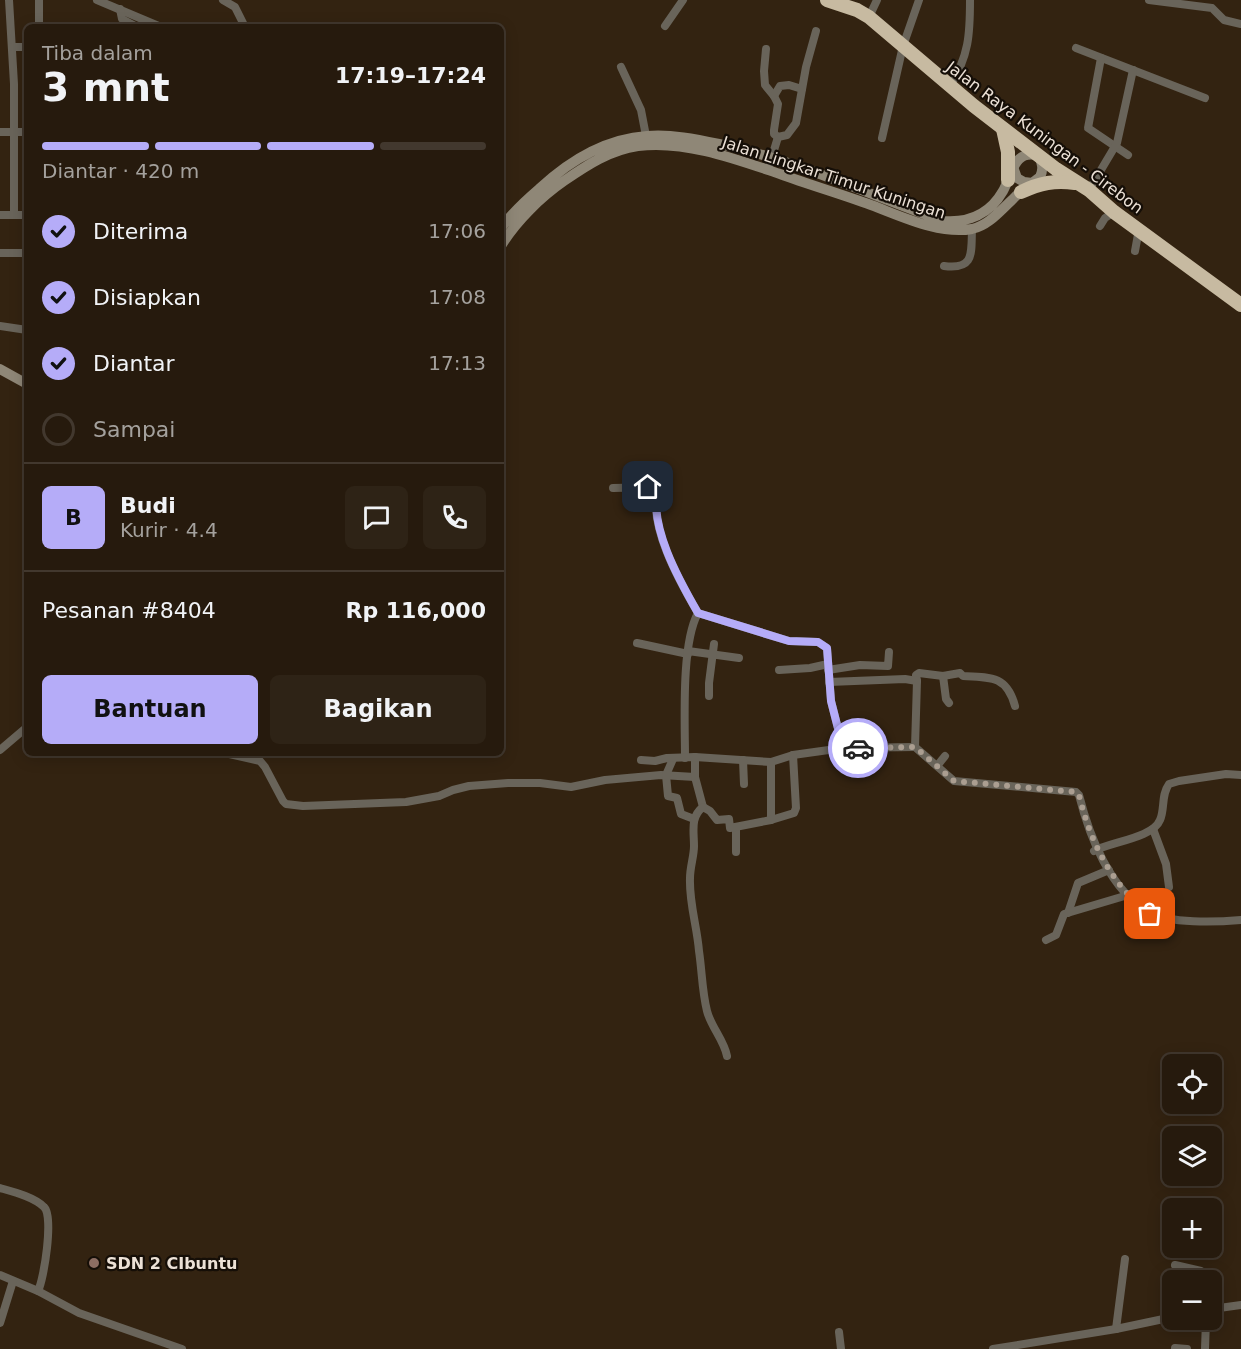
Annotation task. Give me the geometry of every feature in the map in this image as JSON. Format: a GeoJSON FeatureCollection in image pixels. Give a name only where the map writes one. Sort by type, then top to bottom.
{"type":"FeatureCollection","features":[{"type":"Feature","properties":{"kind":"highway","name":"Jalan Raya Kuningan - Cirebon"},"geometry":{"type":"LineString","coordinates":[[827,0],[857,10],[869,17],[1003,129],[1085,187],[1114,212],[1241,305]]}},
{"type":"Feature","properties":{"kind":"highway"},"geometry":{"type":"LineString","coordinates":[[1003,129],[1008,152],[1006,185]]}},
{"type":"Feature","properties":{"kind":"highway"},"geometry":{"type":"LineString","coordinates":[[1022,191],[1038,184],[1057,182],[1085,187]]}},
{"type":"Feature","properties":{"kind":"main road","name":"Jalan Lingkar Timur Kuningan"},"geometry":{"type":"LineString","coordinates":[[504,224],[556,173],[579,157],[613,143],[646,136],[701,140],[773,158],[943,221],[968,221],[992,206],[1006,185],[1013,167]]}},
{"type":"Feature","properties":{"kind":"main road","name":"Jalan Lingkar Timur Kuningan"},"geometry":{"type":"LineString","coordinates":[[504,242],[530,211],[553,189],[599,159],[621,150],[658,145],[735,159],[933,226],[946,229],[972,229]]}},
{"type":"Feature","properties":{"kind":"main road"},"geometry":{"type":"LineString","coordinates":[[972,229],[985,224],[1040,177],[1043,172],[1039,156],[1026,154],[1013,167],[1017,178],[1024,182],[1022,191]]}},
{"type":"Feature","properties":{"kind":"main road"},"geometry":{"type":"LineString","coordinates":[[1006,185],[1014,193],[1022,191]]}},
{"type":"Feature","properties":{"kind":"main road"},"geometry":{"type":"LineString","coordinates":[[0,369],[24,382]]}},
{"type":"Feature","properties":{"kind":"main road"},"geometry":{"type":"LineString","coordinates":[[0,376],[24,388]]}},
{"type":"Feature","properties":{"kind":"street"},"geometry":{"type":"LineString","coordinates":[[9,0],[12,47],[14,215]]}},
{"type":"Feature","properties":{"kind":"street"},"geometry":{"type":"LineString","coordinates":[[39,0],[39,24]]}},
{"type":"Feature","properties":{"kind":"street"},"geometry":{"type":"LineString","coordinates":[[97,0],[154,24]]}},
{"type":"Feature","properties":{"kind":"street"},"geometry":{"type":"LineString","coordinates":[[223,0],[235,7],[242,24]]}},
{"type":"Feature","properties":{"kind":"street"},"geometry":{"type":"LineString","coordinates":[[664,26],[683,0]]}},
{"type":"Feature","properties":{"kind":"street"},"geometry":{"type":"LineString","coordinates":[[869,17],[877,0]]}},
{"type":"Feature","properties":{"kind":"street"},"geometry":{"type":"LineString","coordinates":[[882,138],[903,46],[919,0]]}},
{"type":"Feature","properties":{"kind":"street"},"geometry":{"type":"LineString","coordinates":[[950,86],[961,69],[966,53],[970,0]]}},
{"type":"Feature","properties":{"kind":"street"},"geometry":{"type":"LineString","coordinates":[[1149,0],[1212,8],[1224,20],[1241,24]]}},
{"type":"Feature","properties":{"kind":"street"},"geometry":{"type":"LineString","coordinates":[[120,9],[122,19],[131,24]]}},
{"type":"Feature","properties":{"kind":"street"},"geometry":{"type":"LineString","coordinates":[[778,137],[787,135],[796,123],[806,67],[816,31]]}},
{"type":"Feature","properties":{"kind":"street"},"geometry":{"type":"LineString","coordinates":[[12,47],[24,47]]}},
{"type":"Feature","properties":{"kind":"street"},"geometry":{"type":"LineString","coordinates":[[1076,48],[1205,98]]}},
{"type":"Feature","properties":{"kind":"street"},"geometry":{"type":"LineString","coordinates":[[766,49],[765,85],[778,104],[774,134],[778,137]]}},
{"type":"Feature","properties":{"kind":"street"},"geometry":{"type":"LineString","coordinates":[[1101,58],[1087,126],[1128,155]]}},
{"type":"Feature","properties":{"kind":"street"},"geometry":{"type":"LineString","coordinates":[[621,67],[641,110],[646,136]]}},
{"type":"Feature","properties":{"kind":"street"},"geometry":{"type":"LineString","coordinates":[[1085,187],[1114,147],[1121,133],[1133,70]]}},
{"type":"Feature","properties":{"kind":"street"},"geometry":{"type":"LineString","coordinates":[[774,96],[780,86],[784,85],[802,89]]}},
{"type":"Feature","properties":{"kind":"street"},"geometry":{"type":"LineString","coordinates":[[0,132],[24,132]]}},
{"type":"Feature","properties":{"kind":"street"},"geometry":{"type":"LineString","coordinates":[[768,170],[778,137]]}},
{"type":"Feature","properties":{"kind":"street"},"geometry":{"type":"LineString","coordinates":[[1100,226],[1114,212]]}},
{"type":"Feature","properties":{"kind":"street"},"geometry":{"type":"LineString","coordinates":[[0,215],[24,216]]}},
{"type":"Feature","properties":{"kind":"street"},"geometry":{"type":"LineString","coordinates":[[944,266],[963,267],[966,265],[971,250],[972,229]]}},
{"type":"Feature","properties":{"kind":"street"},"geometry":{"type":"LineString","coordinates":[[1135,251],[1139,229]]}},
{"type":"Feature","properties":{"kind":"street"},"geometry":{"type":"LineString","coordinates":[[0,252],[24,253]]}},
{"type":"Feature","properties":{"kind":"street"},"geometry":{"type":"LineString","coordinates":[[0,326],[24,330]]}},
{"type":"Feature","properties":{"kind":"street"},"geometry":{"type":"LineString","coordinates":[[613,488],[658,487],[655,507],[668,556],[698,613],[789,641],[818,642],[827,648],[831,701],[843,748]]}},
{"type":"Feature","properties":{"kind":"street"},"geometry":{"type":"LineString","coordinates":[[685,758],[688,653],[693,622],[698,613]]}},
{"type":"Feature","properties":{"kind":"street"},"geometry":{"type":"LineString","coordinates":[[637,643],[688,653],[739,658]]}},
{"type":"Feature","properties":{"kind":"street"},"geometry":{"type":"LineString","coordinates":[[709,696],[714,644]]}},
{"type":"Feature","properties":{"kind":"street"},"geometry":{"type":"LineString","coordinates":[[779,670],[860,665],[888,666],[889,652]]}},
{"type":"Feature","properties":{"kind":"street"},"geometry":{"type":"LineString","coordinates":[[915,747],[916,675],[919,673],[943,676],[960,673],[963,676],[999,680],[1008,688],[1015,706]]}},
{"type":"Feature","properties":{"kind":"street"},"geometry":{"type":"LineString","coordinates":[[943,676],[946,699],[949,703]]}},
{"type":"Feature","properties":{"kind":"street"},"geometry":{"type":"LineString","coordinates":[[829,682],[905,679],[917,681]]}},
{"type":"Feature","properties":{"kind":"street"},"geometry":{"type":"LineString","coordinates":[[0,750],[24,730]]}},
{"type":"Feature","properties":{"kind":"street"},"geometry":{"type":"LineString","coordinates":[[641,760],[695,757],[771,762],[793,755],[843,748],[915,747],[954,781],[1076,792],[1079,795],[1095,850],[1128,895],[1150,914],[1192,921],[1241,920]]}},
{"type":"Feature","properties":{"kind":"street"},"geometry":{"type":"LineString","coordinates":[[695,757],[695,777],[703,807],[710,811],[717,820],[729,819],[730,828],[740,824],[771,820],[795,811],[793,755]]}},
{"type":"Feature","properties":{"kind":"street"},"geometry":{"type":"LineString","coordinates":[[238,756],[260,761],[283,801],[286,804],[303,806],[406,802],[438,796],[453,790],[486,785],[540,783],[571,787],[606,780],[666,775],[695,777]]}},
{"type":"Feature","properties":{"kind":"street"},"geometry":{"type":"LineString","coordinates":[[937,766],[945,756]]}},
{"type":"Feature","properties":{"kind":"street"},"geometry":{"type":"LineString","coordinates":[[673,759],[666,775],[668,796],[677,798],[681,814],[694,819]]}},
{"type":"Feature","properties":{"kind":"street"},"geometry":{"type":"LineString","coordinates":[[743,760],[744,784]]}},
{"type":"Feature","properties":{"kind":"street"},"geometry":{"type":"LineString","coordinates":[[771,762],[771,820]]}},
{"type":"Feature","properties":{"kind":"street"},"geometry":{"type":"LineString","coordinates":[[1095,850],[1153,829],[1161,818],[1162,803],[1169,784],[1226,774],[1241,775]]}},
{"type":"Feature","properties":{"kind":"street"},"geometry":{"type":"LineString","coordinates":[[703,807],[696,812],[694,819],[694,848],[690,878],[691,904],[699,949],[703,994],[712,1027],[725,1047],[727,1056]]}},
{"type":"Feature","properties":{"kind":"street"},"geometry":{"type":"LineString","coordinates":[[735,852],[736,827]]}},
{"type":"Feature","properties":{"kind":"street"},"geometry":{"type":"LineString","coordinates":[[1153,829],[1166,864],[1169,887]]}},
{"type":"Feature","properties":{"kind":"street"},"geometry":{"type":"LineString","coordinates":[[1068,913],[1078,883],[1109,870]]}},
{"type":"Feature","properties":{"kind":"street"},"geometry":{"type":"LineString","coordinates":[[1046,940],[1056,935],[1063,915],[1128,895]]}},
{"type":"Feature","properties":{"kind":"street"},"geometry":{"type":"LineString","coordinates":[[0,1188],[38,1203],[48,1212],[45,1257],[38,1291]]}},
{"type":"Feature","properties":{"kind":"street"},"geometry":{"type":"LineString","coordinates":[[1116,1329],[1125,1259]]}},
{"type":"Feature","properties":{"kind":"street"},"geometry":{"type":"LineString","coordinates":[[1175,1265],[1197,1270]]}},
{"type":"Feature","properties":{"kind":"street"},"geometry":{"type":"LineString","coordinates":[[0,1275],[38,1291],[79,1313],[182,1349]]}},
{"type":"Feature","properties":{"kind":"street"},"geometry":{"type":"LineString","coordinates":[[0,1323],[13,1281]]}},
{"type":"Feature","properties":{"kind":"street"},"geometry":{"type":"LineString","coordinates":[[1222,1308],[1241,1305]]}},
{"type":"Feature","properties":{"kind":"street"},"geometry":{"type":"LineString","coordinates":[[993,1349],[1162,1319]]}},
{"type":"Feature","properties":{"kind":"street"},"geometry":{"type":"LineString","coordinates":[[1204,1349],[1205,1330]]}},
{"type":"Feature","properties":{"kind":"street"},"geometry":{"type":"LineString","coordinates":[[839,1332],[841,1349]]}},
{"type":"Feature","properties":{"kind":"street"},"geometry":{"type":"LineString","coordinates":[[1175,1348],[1187,1349]]}},
{"type":"Feature","properties":{"kind":"way so far"},"geometry":{"type":"LineString","coordinates":[[858,748],[915,747],[954,781],[1076,792],[1079,795],[1092,838],[1109,870],[1128,895],[1150,914]]}},
{"type":"Feature","properties":{"kind":"place","name":"SDN 2 CIbuntu"},"geometry":{"type":"Point","coordinates":[94,1263]}},
{"type":"Feature","properties":{"kind":"route"},"geometry":{"type":"LineString","coordinates":[[648,487],[658,487],[655,507],[668,556],[698,613],[789,641],[818,642],[827,648],[831,701],[843,748],[858,748]]}}]}
